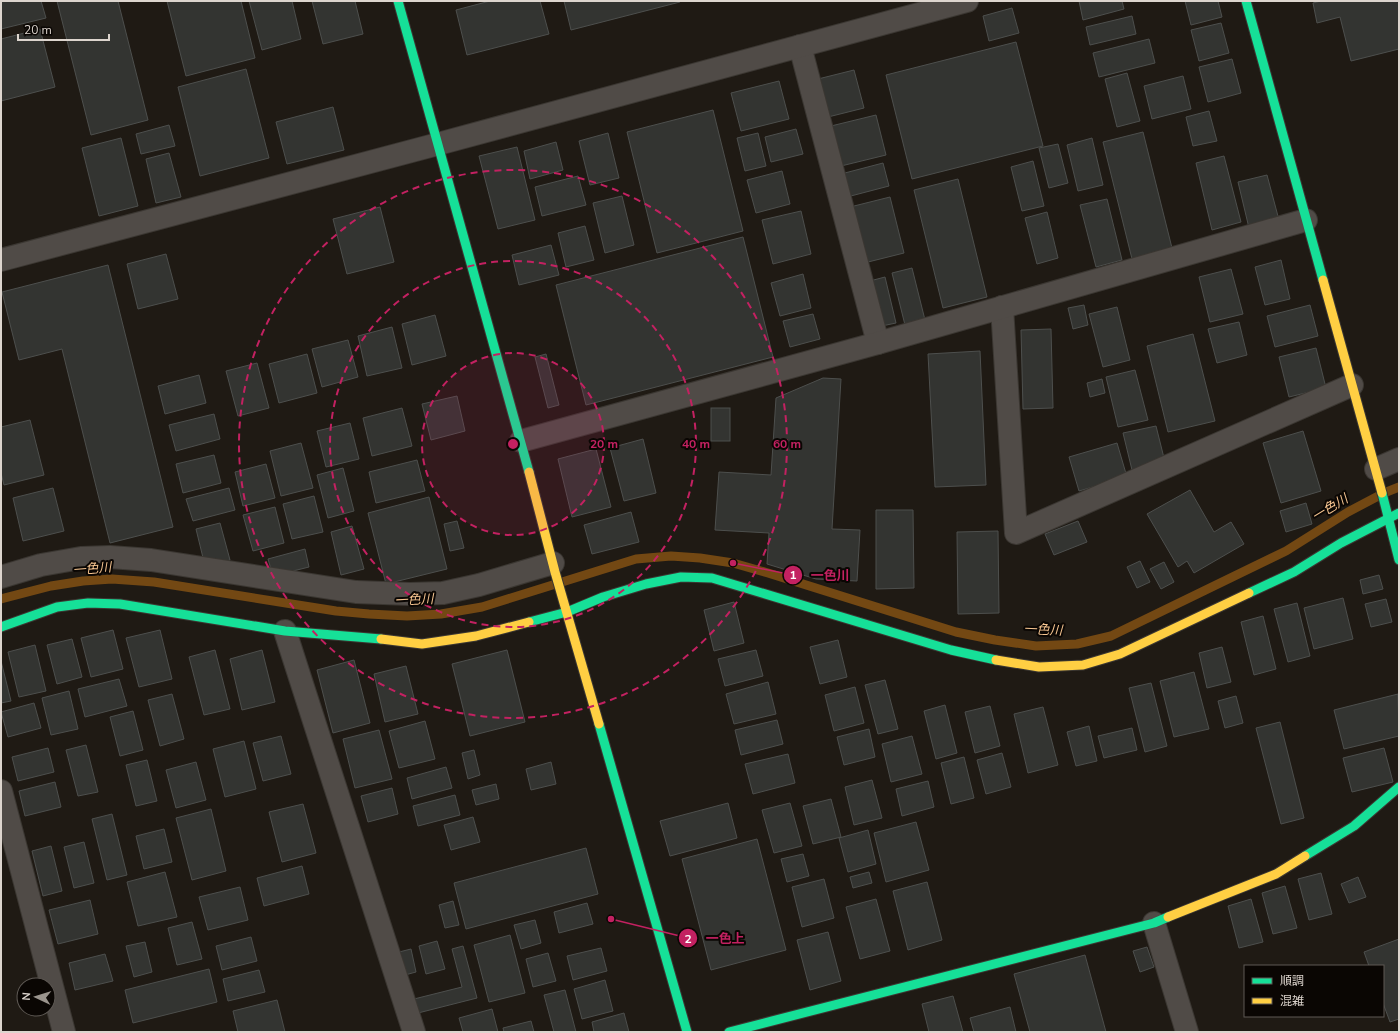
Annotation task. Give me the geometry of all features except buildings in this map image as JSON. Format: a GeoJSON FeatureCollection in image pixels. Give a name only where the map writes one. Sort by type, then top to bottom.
{"type":"FeatureCollection","features":[{"type":"Feature","properties":{"kind":"street"},"geometry":{"type":"LineString","coordinates":[[398,1],[521,441],[554,567],[687,1032]]}},
{"type":"Feature","properties":{"kind":"street"},"geometry":{"type":"LineString","coordinates":[[1,260],[967,1]]}},
{"type":"Feature","properties":{"kind":"street"},"geometry":{"type":"LineString","coordinates":[[1246,1],[1378,476],[1399,560]]}},
{"type":"Feature","properties":{"kind":"street"},"geometry":{"type":"LineString","coordinates":[[800,46],[878,343]]}},
{"type":"Feature","properties":{"kind":"street"},"geometry":{"type":"LineString","coordinates":[[521,441],[878,343],[1306,220]]}},
{"type":"Feature","properties":{"kind":"street"},"geometry":{"type":"LineString","coordinates":[[1002,307],[1016,533],[1352,385]]}},
{"type":"Feature","properties":{"kind":"street"},"geometry":{"type":"LineString","coordinates":[[1378,476],[1399,459]]}},
{"type":"Feature","properties":{"kind":"street"},"geometry":{"type":"LineString","coordinates":[[1,627],[57,607],[88,603],[120,604],[285,631],[370,637],[422,644],[476,636],[567,612],[603,597],[664,580],[682,577],[712,578],[951,650],[994,660],[1039,667],[1083,665],[1120,654],[1294,572],[1387,514],[1399,513]]}},
{"type":"Feature","properties":{"kind":"street"},"geometry":{"type":"LineString","coordinates":[[1,577],[41,565],[81,558],[110,557],[151,560],[356,592],[410,594],[443,593],[480,586],[554,567]]}},
{"type":"Feature","properties":{"kind":"street"},"geometry":{"type":"LineString","coordinates":[[285,631],[414,1032]]}},
{"type":"Feature","properties":{"kind":"street"},"geometry":{"type":"LineString","coordinates":[[729,1032],[1154,923],[1276,874],[1354,826],[1399,787]]}},
{"type":"Feature","properties":{"kind":"street"},"geometry":{"type":"LineString","coordinates":[[1,791],[64,1032]]}},
{"type":"Feature","properties":{"kind":"street"},"geometry":{"type":"LineString","coordinates":[[1154,923],[1187,1032]]}},
{"type":"Feature","properties":{"kind":"waterway","name":"一色川"},"geometry":{"type":"LineString","coordinates":[[1,599],[51,586],[83,581],[112,579],[154,582],[336,611],[407,616],[441,614],[482,607],[636,559],[671,556],[700,558],[733,563],[956,632],[1036,646],[1077,644],[1111,636],[1286,551],[1348,512],[1384,493],[1399,487]]}},
{"type":"Feature","properties":{"kind":"traffic: fast"},"geometry":{"type":"LineString","coordinates":[[398,1],[529,472]]}},
{"type":"Feature","properties":{"kind":"traffic: fast"},"geometry":{"type":"LineString","coordinates":[[1246,1],[1323,280]]}},
{"type":"Feature","properties":{"kind":"traffic: fast"},"geometry":{"type":"LineString","coordinates":[[1382,493],[1399,560]]}},
{"type":"Feature","properties":{"kind":"traffic: fast"},"geometry":{"type":"LineString","coordinates":[[1249,593],[1294,572],[1341,543],[1399,513]]}},
{"type":"Feature","properties":{"kind":"traffic: fast"},"geometry":{"type":"LineString","coordinates":[[529,622],[567,612],[603,597],[646,584],[681,577],[712,578],[951,650],[996,660]]}},
{"type":"Feature","properties":{"kind":"traffic: fast"},"geometry":{"type":"LineString","coordinates":[[1,627],[57,607],[88,603],[120,604],[285,631],[381,639]]}},
{"type":"Feature","properties":{"kind":"traffic: fast"},"geometry":{"type":"LineString","coordinates":[[599,724],[687,1032]]}},
{"type":"Feature","properties":{"kind":"traffic: fast"},"geometry":{"type":"LineString","coordinates":[[1305,856],[1354,826],[1399,787]]}},
{"type":"Feature","properties":{"kind":"traffic: fast"},"geometry":{"type":"LineString","coordinates":[[729,1032],[1154,923],[1168,917]]}},
{"type":"Feature","properties":{"kind":"traffic: slow"},"geometry":{"type":"LineString","coordinates":[[1323,280],[1382,493]]}},
{"type":"Feature","properties":{"kind":"traffic: slow"},"geometry":{"type":"LineString","coordinates":[[529,472],[555,572],[599,724]]}},
{"type":"Feature","properties":{"kind":"traffic: slow"},"geometry":{"type":"LineString","coordinates":[[996,660],[1039,667],[1083,665],[1120,654],[1249,593]]}},
{"type":"Feature","properties":{"kind":"traffic: slow"},"geometry":{"type":"LineString","coordinates":[[381,639],[422,644],[476,636],[529,622]]}},
{"type":"Feature","properties":{"kind":"traffic: slow"},"geometry":{"type":"LineString","coordinates":[[1168,917],[1276,874],[1305,856]]}},
{"type":"Feature","properties":{"kind":"place","name":"一色川"},"geometry":{"type":"Point","coordinates":[733,563]}},
{"type":"Feature","properties":{"kind":"place","name":"一色上"},"geometry":{"type":"Point","coordinates":[611,919]}}]}
